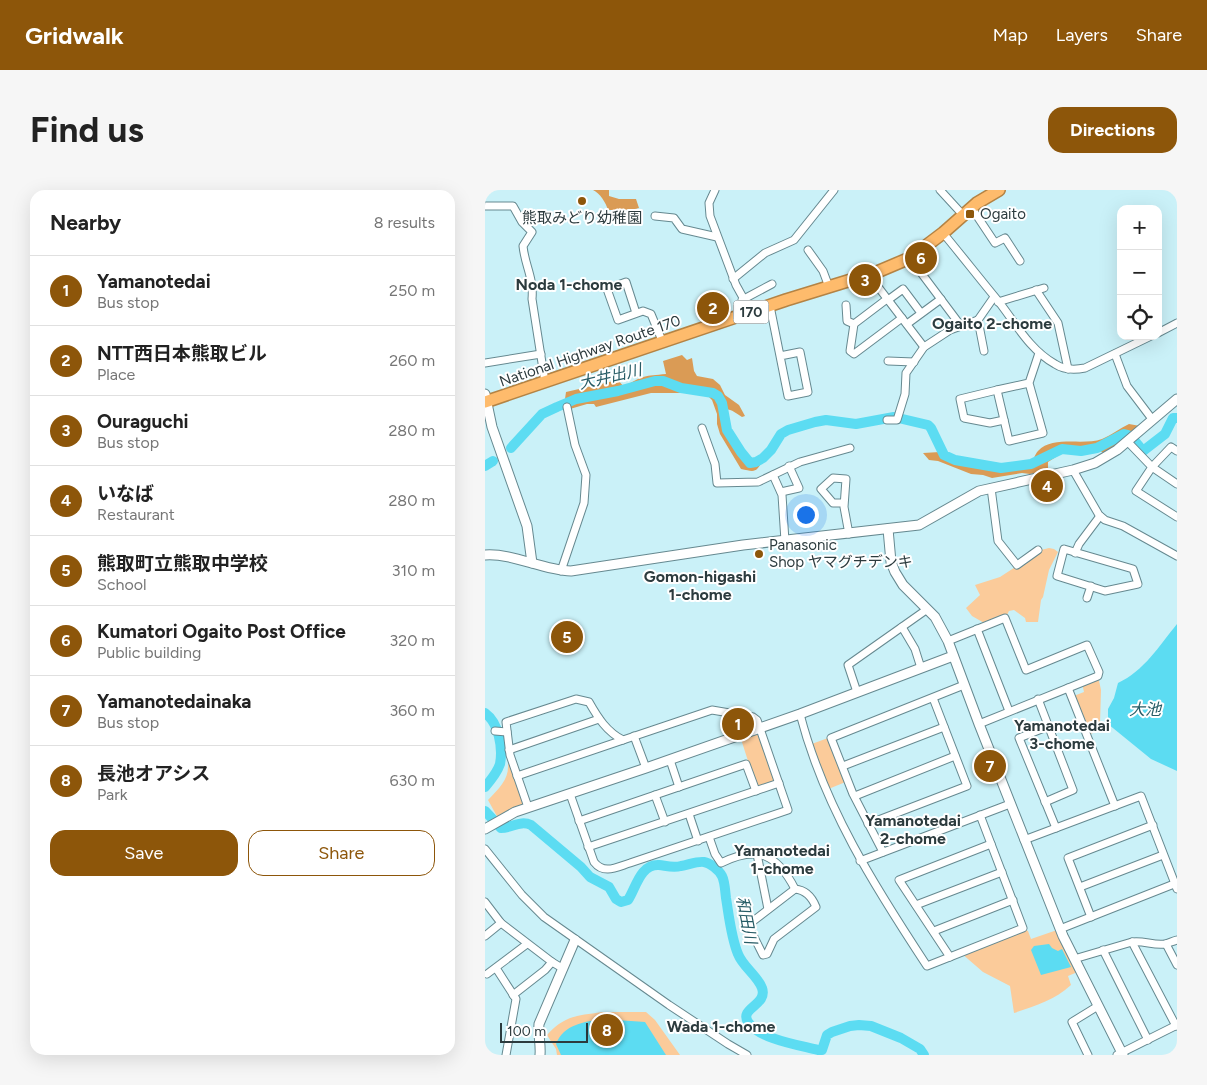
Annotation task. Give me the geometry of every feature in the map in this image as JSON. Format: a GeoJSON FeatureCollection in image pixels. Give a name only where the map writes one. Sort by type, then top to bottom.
{"type":"FeatureCollection","features":[{"type":"Feature","properties":{"kind":"highway","name":"National Highway Route 170"},"geometry":{"type":"LineString","coordinates":[[485,399],[545,382],[751,312],[869,275],[910,258],[943,233],[967,211],[999,190]]}},
{"type":"Feature","properties":{"kind":"street"},"geometry":{"type":"LineString","coordinates":[[715,190],[711,196],[709,210],[733,279],[742,300],[751,312]]}},
{"type":"Feature","properties":{"kind":"street"},"geometry":{"type":"LineString","coordinates":[[733,279],[765,254],[794,240],[834,190]]}},
{"type":"Feature","properties":{"kind":"street"},"geometry":{"type":"LineString","coordinates":[[940,190],[967,211],[995,243],[1005,238],[1020,261]]}},
{"type":"Feature","properties":{"kind":"street"},"geometry":{"type":"LineString","coordinates":[[485,206],[513,206],[521,222],[532,232],[523,246],[533,285],[532,299],[545,382]]}},
{"type":"Feature","properties":{"kind":"street"},"geometry":{"type":"LineString","coordinates":[[655,216],[673,218],[682,229],[717,237]]}},
{"type":"Feature","properties":{"kind":"street"},"geometry":{"type":"LineString","coordinates":[[943,233],[1039,353],[1055,364],[1069,369],[1085,368],[1143,340]]}},
{"type":"Feature","properties":{"kind":"street"},"geometry":{"type":"LineString","coordinates":[[808,250],[823,270],[829,287]]}},
{"type":"Feature","properties":{"kind":"street"},"geometry":{"type":"LineString","coordinates":[[910,258],[961,326]]}},
{"type":"Feature","properties":{"kind":"street"},"geometry":{"type":"LineString","coordinates":[[869,275],[924,348]]}},
{"type":"Feature","properties":{"kind":"street"},"geometry":{"type":"LineString","coordinates":[[636,313],[626,282],[607,289],[618,320],[643,311],[651,314],[663,343]]}},
{"type":"Feature","properties":{"kind":"street"},"geometry":{"type":"LineString","coordinates":[[742,300],[772,284]]}},
{"type":"Feature","properties":{"kind":"street"},"geometry":{"type":"LineString","coordinates":[[921,314],[903,289],[853,324],[850,351],[854,354],[904,321],[921,314],[941,299]]}},
{"type":"Feature","properties":{"kind":"street"},"geometry":{"type":"LineString","coordinates":[[887,420],[898,418],[905,394],[906,373],[924,348],[951,330],[978,320],[996,299],[1040,289],[1058,323],[1069,369]]}},
{"type":"Feature","properties":{"kind":"street"},"geometry":{"type":"LineString","coordinates":[[846,305],[847,321],[853,324]]}},
{"type":"Feature","properties":{"kind":"street"},"geometry":{"type":"LineString","coordinates":[[770,306],[780,356],[788,396],[808,392],[800,352],[780,356]]}},
{"type":"Feature","properties":{"kind":"street"},"geometry":{"type":"LineString","coordinates":[[978,320],[984,351]]}},
{"type":"Feature","properties":{"kind":"street"},"geometry":{"type":"LineString","coordinates":[[1162,331],[1177,323]]}},
{"type":"Feature","properties":{"kind":"street"},"geometry":{"type":"LineString","coordinates":[[997,390],[1009,441],[1043,433],[1029,383],[1039,353]]}},
{"type":"Feature","properties":{"kind":"street"},"geometry":{"type":"LineString","coordinates":[[485,363],[541,354]]}},
{"type":"Feature","properties":{"kind":"street"},"geometry":{"type":"LineString","coordinates":[[1115,354],[1127,386],[1152,419]]}},
{"type":"Feature","properties":{"kind":"street"},"geometry":{"type":"LineString","coordinates":[[888,360],[913,362]]}},
{"type":"Feature","properties":{"kind":"street"},"geometry":{"type":"LineString","coordinates":[[1004,420],[990,423],[964,418],[960,398],[1029,383]]}},
{"type":"Feature","properties":{"kind":"street"},"geometry":{"type":"LineString","coordinates":[[485,399],[493,428],[527,526],[532,563]]}},
{"type":"Feature","properties":{"kind":"street"},"geometry":{"type":"LineString","coordinates":[[485,555],[499,554],[561,571],[571,571],[743,545],[919,525],[971,496],[991,488],[1073,470],[1106,458],[1177,399]]}},
{"type":"Feature","properties":{"kind":"street"},"geometry":{"type":"LineString","coordinates":[[561,571],[584,503],[586,475],[575,445],[567,407]]}},
{"type":"Feature","properties":{"kind":"street"},"geometry":{"type":"LineString","coordinates":[[702,428],[715,464],[717,483],[758,482],[789,466],[850,448]]}},
{"type":"Feature","properties":{"kind":"street"},"geometry":{"type":"LineString","coordinates":[[1127,441],[1151,467],[1177,484]]}},
{"type":"Feature","properties":{"kind":"street"},"geometry":{"type":"LineString","coordinates":[[1177,451],[1171,448],[1151,467],[1135,491],[1177,517]]}},
{"type":"Feature","properties":{"kind":"street"},"geometry":{"type":"LineString","coordinates":[[781,492],[799,488],[789,466]]}},
{"type":"Feature","properties":{"kind":"street"},"geometry":{"type":"LineString","coordinates":[[1073,470],[1100,516],[1105,520],[1123,526],[1177,556]]}},
{"type":"Feature","properties":{"kind":"street"},"geometry":{"type":"LineString","coordinates":[[773,475],[781,492],[785,541]]}},
{"type":"Feature","properties":{"kind":"street"},"geometry":{"type":"LineString","coordinates":[[991,488],[998,542],[1017,565],[1037,550]]}},
{"type":"Feature","properties":{"kind":"street"},"geometry":{"type":"LineString","coordinates":[[844,503],[849,534]]}},
{"type":"Feature","properties":{"kind":"street"},"geometry":{"type":"LineString","coordinates":[[1075,553],[1079,544],[1100,516]]}},
{"type":"Feature","properties":{"kind":"street"},"geometry":{"type":"LineString","coordinates":[[889,529],[891,562],[895,572],[903,585],[935,617],[948,640],[1060,929],[1121,1054],[1176,1026],[1132,942]]}},
{"type":"Feature","properties":{"kind":"street"},"geometry":{"type":"LineString","coordinates":[[1064,549],[1075,553],[1133,569],[1138,584],[1105,591],[1057,576],[1064,549]]}},
{"type":"Feature","properties":{"kind":"street"},"geometry":{"type":"LineString","coordinates":[[1087,598],[1091,586]]}},
{"type":"Feature","properties":{"kind":"street"},"geometry":{"type":"LineString","coordinates":[[857,692],[848,665],[927,610]]}},
{"type":"Feature","properties":{"kind":"street"},"geometry":{"type":"LineString","coordinates":[[948,640],[1005,618],[1027,670],[1087,645],[1099,672],[1098,676],[979,724]]}},
{"type":"Feature","properties":{"kind":"street"},"geometry":{"type":"LineString","coordinates":[[902,627],[915,649],[921,668]]}},
{"type":"Feature","properties":{"kind":"street"},"geometry":{"type":"LineString","coordinates":[[977,629],[1009,711]]}},
{"type":"Feature","properties":{"kind":"street"},"geometry":{"type":"LineString","coordinates":[[487,828],[499,820],[528,807],[800,714],[953,656]]}},
{"type":"Feature","properties":{"kind":"street"},"geometry":{"type":"LineString","coordinates":[[883,852],[855,796],[831,738],[964,685]]}},
{"type":"Feature","properties":{"kind":"street"},"geometry":{"type":"LineString","coordinates":[[1068,688],[1115,806]]}},
{"type":"Feature","properties":{"kind":"street"},"geometry":{"type":"LineString","coordinates":[[868,824],[967,786],[933,698]]}},
{"type":"Feature","properties":{"kind":"street"},"geometry":{"type":"LineString","coordinates":[[528,807],[501,731],[506,722],[576,699],[589,702],[599,719],[614,736],[623,740]]}},
{"type":"Feature","properties":{"kind":"street"},"geometry":{"type":"LineString","coordinates":[[1038,699],[1073,790],[1045,802]]}},
{"type":"Feature","properties":{"kind":"street"},"geometry":{"type":"LineString","coordinates":[[517,776],[712,710],[753,717],[757,720],[788,810],[605,870],[599,868],[594,862],[569,794]]}},
{"type":"Feature","properties":{"kind":"street"},"geometry":{"type":"LineString","coordinates":[[800,714],[826,790],[860,861],[927,966],[1023,928],[980,815]]}},
{"type":"Feature","properties":{"kind":"street"},"geometry":{"type":"LineString","coordinates":[[509,750],[599,719]]}},
{"type":"Feature","properties":{"kind":"street"},"geometry":{"type":"LineString","coordinates":[[1049,726],[1019,738],[1056,828]]}},
{"type":"Feature","properties":{"kind":"street"},"geometry":{"type":"LineString","coordinates":[[843,766],[944,727]]}},
{"type":"Feature","properties":{"kind":"street"},"geometry":{"type":"LineString","coordinates":[[634,736],[646,768]]}},
{"type":"Feature","properties":{"kind":"street"},"geometry":{"type":"LineString","coordinates":[[855,796],[955,756]]}},
{"type":"Feature","properties":{"kind":"street"},"geometry":{"type":"LineString","coordinates":[[670,760],[679,787]]}},
{"type":"Feature","properties":{"kind":"street"},"geometry":{"type":"LineString","coordinates":[[579,821],[746,764],[756,791]]}},
{"type":"Feature","properties":{"kind":"street"},"geometry":{"type":"LineString","coordinates":[[588,847],[779,783]]}},
{"type":"Feature","properties":{"kind":"street"},"geometry":{"type":"LineString","coordinates":[[655,795],[665,822]]}},
{"type":"Feature","properties":{"kind":"street"},"geometry":{"type":"LineString","coordinates":[[1024,840],[1141,796],[1153,825],[1176,887],[1091,916],[1060,929]]}},
{"type":"Feature","properties":{"kind":"street"},"geometry":{"type":"LineString","coordinates":[[860,861],[1011,804]]}},
{"type":"Feature","properties":{"kind":"street"},"geometry":{"type":"LineString","coordinates":[[689,814],[698,840]]}},
{"type":"Feature","properties":{"kind":"street"},"geometry":{"type":"LineString","coordinates":[[1091,916],[1068,858],[1153,825]]}},
{"type":"Feature","properties":{"kind":"street"},"geometry":{"type":"LineString","coordinates":[[709,837],[715,854],[721,863],[741,855],[757,854],[765,856],[781,866],[795,889]]}},
{"type":"Feature","properties":{"kind":"street"},"geometry":{"type":"LineString","coordinates":[[950,957],[899,880],[991,844]]}},
{"type":"Feature","properties":{"kind":"street"},"geometry":{"type":"LineString","coordinates":[[486,853],[537,910],[575,940],[697,1024],[747,1055]]}},
{"type":"Feature","properties":{"kind":"street"},"geometry":{"type":"LineString","coordinates":[[757,854],[768,909]]}},
{"type":"Feature","properties":{"kind":"street"},"geometry":{"type":"LineString","coordinates":[[1080,887],[1163,855]]}},
{"type":"Feature","properties":{"kind":"street"},"geometry":{"type":"LineString","coordinates":[[916,905],[1002,872]]}},
{"type":"Feature","properties":{"kind":"street"},"geometry":{"type":"LineString","coordinates":[[795,889],[799,889],[812,897],[816,906],[774,939],[767,954],[763,955],[748,925],[768,909],[795,889]]}},
{"type":"Feature","properties":{"kind":"street"},"geometry":{"type":"LineString","coordinates":[[934,931],[1013,900]]}},
{"type":"Feature","properties":{"kind":"street"},"geometry":{"type":"LineString","coordinates":[[485,902],[501,923],[562,968]]}},
{"type":"Feature","properties":{"kind":"street"},"geometry":{"type":"LineString","coordinates":[[485,936],[501,923]]}},
{"type":"Feature","properties":{"kind":"street"},"geometry":{"type":"LineString","coordinates":[[540,1055],[539,1024],[575,940]]}},
{"type":"Feature","properties":{"kind":"street"},"geometry":{"type":"LineString","coordinates":[[1074,959],[1132,942],[1141,941],[1166,944],[1177,940]]}},
{"type":"Feature","properties":{"kind":"street"},"geometry":{"type":"LineString","coordinates":[[487,974],[527,944]]}},
{"type":"Feature","properties":{"kind":"street"},"geometry":{"type":"LineString","coordinates":[[1166,944],[1177,965]]}},
{"type":"Feature","properties":{"kind":"street"},"geometry":{"type":"LineString","coordinates":[[1103,950],[1148,1040]]}},
{"type":"Feature","properties":{"kind":"street"},"geometry":{"type":"LineString","coordinates":[[513,994],[545,970],[552,962]]}},
{"type":"Feature","properties":{"kind":"street"},"geometry":{"type":"LineString","coordinates":[[496,968],[515,999],[507,1055]]}},
{"type":"Feature","properties":{"kind":"street"},"geometry":{"type":"LineString","coordinates":[[1088,1055],[1072,1022],[1098,1006]]}},
{"type":"Feature","properties":{"kind":"shaded area"},"geometry":{"type":"Polygon","coordinates":[[[593,190],[609,190],[609,196],[619,199],[636,199],[639,208],[608,210],[602,198],[593,190]]]}},
{"type":"Feature","properties":{"kind":"shaded area"},"geometry":{"type":"Polygon","coordinates":[[[682,355],[687,360],[692,358],[694,371],[697,376],[713,379],[720,385],[725,395],[739,405],[745,416],[742,417],[730,410],[722,410],[725,426],[733,443],[746,462],[751,464],[763,460],[757,469],[752,471],[741,469],[720,434],[717,414],[712,400],[707,395],[696,393],[651,393],[596,407],[594,404],[587,404],[570,409],[567,407],[566,392],[618,380],[624,387],[644,377],[666,374],[663,361],[682,355]]]}},
{"type":"Feature","properties":{"kind":"shaded area"},"geometry":{"type":"Polygon","coordinates":[[[1129,424],[1140,426],[1118,446],[1104,453],[1100,451],[1088,454],[1061,452],[1048,462],[1048,471],[1030,474],[1022,473],[992,478],[971,474],[938,461],[929,460],[923,453],[940,452],[958,462],[983,468],[1020,467],[1030,465],[1037,452],[1044,446],[1060,442],[1086,442],[1102,439],[1129,424]]]}},
{"type":"Feature","properties":{"kind":"shaded area"},"geometry":{"type":"Polygon","coordinates":[[[1049,548],[1058,552],[1049,570],[1041,600],[1038,622],[1026,622],[1025,618],[1014,610],[986,624],[972,616],[966,608],[980,595],[975,585],[1000,577],[1041,550],[1049,548]]]}},
{"type":"Feature","properties":{"kind":"shaded area"},"geometry":{"type":"Polygon","coordinates":[[[1098,676],[1101,690],[1100,724],[1102,729],[1086,736],[1071,697],[1084,692],[1082,683],[1098,676]]]}},
{"type":"Feature","properties":{"kind":"shaded area"},"geometry":{"type":"Polygon","coordinates":[[[762,735],[779,783],[756,791],[746,764],[748,761],[741,739],[762,735]]]}},
{"type":"Feature","properties":{"kind":"shaded area"},"geometry":{"type":"Polygon","coordinates":[[[828,738],[848,781],[826,790],[809,745],[828,738]]]}},
{"type":"Feature","properties":{"kind":"shaded area"},"geometry":{"type":"Polygon","coordinates":[[[512,759],[528,807],[499,820],[488,800],[505,779],[508,764],[512,759]]]}},
{"type":"Feature","properties":{"kind":"shaded area"},"geometry":{"type":"Polygon","coordinates":[[[1023,928],[1028,931],[1031,939],[1060,929],[1080,971],[1068,976],[1071,985],[1058,995],[1014,1013],[1010,986],[983,972],[961,953],[1023,928]]]}},
{"type":"Feature","properties":{"kind":"shaded area"},"geometry":{"type":"Polygon","coordinates":[[[602,1012],[646,1012],[655,1020],[680,1055],[557,1055],[556,1049],[547,1035],[554,1028],[572,1018],[602,1012]]]}},
{"type":"Feature","properties":{"kind":"water","name":"大池"},"geometry":{"type":"Polygon","coordinates":[[[1177,624],[1177,771],[1151,759],[1108,724],[1108,709],[1114,698],[1118,683],[1136,672],[1143,665],[1177,624]]]}},
{"type":"Feature","properties":{"kind":"water"},"geometry":{"type":"Polygon","coordinates":[[[1049,944],[1058,951],[1062,949],[1071,967],[1041,975],[1031,950],[1034,946],[1049,944]]]}},
{"type":"Feature","properties":{"kind":"water"},"geometry":{"type":"Polygon","coordinates":[[[603,1019],[645,1022],[666,1055],[561,1055],[556,1044],[564,1032],[575,1025],[603,1019]]]}},
{"type":"Feature","properties":{"kind":"waterway","name":"大井出川"},"geometry":{"type":"LineString","coordinates":[[511,448],[542,414],[557,407],[576,399],[618,391],[655,381],[663,381],[681,388],[713,393],[718,396],[722,403],[727,430],[750,463],[763,458],[771,450],[781,434],[788,430],[826,420],[856,424],[894,417],[928,425],[944,455],[955,460],[1001,468],[1031,464],[1062,449],[1081,451],[1097,448],[1124,434],[1128,435]]}},
{"type":"Feature","properties":{"kind":"waterway","name":"大井出川"},"geometry":{"type":"LineString","coordinates":[[1133,439],[1143,451],[1165,434],[1173,418],[1177,418]]}},
{"type":"Feature","properties":{"kind":"waterway","name":"大井出川"},"geometry":{"type":"LineString","coordinates":[[485,466],[493,461]]}},
{"type":"Feature","properties":{"kind":"waterway","name":"和田川"},"geometry":{"type":"LineString","coordinates":[[485,713],[490,717],[497,729],[501,751],[499,767],[485,787]]}},
{"type":"Feature","properties":{"kind":"waterway","name":"和田川"},"geometry":{"type":"LineString","coordinates":[[485,811],[501,828],[523,823],[531,825],[581,867],[590,877],[609,887],[616,899],[621,902],[628,900],[639,878],[647,868],[659,865],[675,867],[701,862],[709,864],[719,871],[723,878],[732,934],[738,954],[762,988],[763,994],[761,999],[747,1013],[746,1017],[753,1028],[780,1041],[822,1050],[827,1035],[832,1032],[850,1026],[871,1026],[901,1038],[920,1049],[924,1055]]}},
{"type":"Feature","properties":{"kind":"place","name":"熊取みどり幼稚園"},"geometry":{"type":"Point","coordinates":[582,201]}},
{"type":"Feature","properties":{"kind":"place","name":"Ogaito"},"geometry":{"type":"Point","coordinates":[970,214]}},
{"type":"Feature","properties":{"kind":"place","name":"Kumatori Ogaito Post Office"},"geometry":{"type":"Point","coordinates":[921,258]}},
{"type":"Feature","properties":{"kind":"place","name":"Ouraguchi"},"geometry":{"type":"Point","coordinates":[865,280]}},
{"type":"Feature","properties":{"kind":"place","name":"NTT西日本熊取ビル"},"geometry":{"type":"Point","coordinates":[713,308]}},
{"type":"Feature","properties":{"kind":"place","name":"いなば"},"geometry":{"type":"Point","coordinates":[1047,486]}},
{"type":"Feature","properties":{"kind":"place","name":"Panasonic Shop ヤマグチデンキ"},"geometry":{"type":"Point","coordinates":[759,554]}},
{"type":"Feature","properties":{"kind":"place","name":"熊取町立熊取中学校"},"geometry":{"type":"Point","coordinates":[567,637]}},
{"type":"Feature","properties":{"kind":"place","name":"Yamanotedai"},"geometry":{"type":"Point","coordinates":[738,724]}},
{"type":"Feature","properties":{"kind":"place","name":"Yamanotedainaka"},"geometry":{"type":"Point","coordinates":[990,766]}},
{"type":"Feature","properties":{"kind":"place","name":"長池オアシス"},"geometry":{"type":"Point","coordinates":[607,1030]}},
{"type":"Feature","properties":{"kind":"district","name":"Noda 1-chome"},"geometry":{"type":"Point","coordinates":[569,284]}},
{"type":"Feature","properties":{"kind":"district","name":"Ogaito 2-chome"},"geometry":{"type":"Point","coordinates":[992,323]}},
{"type":"Feature","properties":{"kind":"district","name":"Gomon-higashi 1-chome"},"geometry":{"type":"Point","coordinates":[700,585]}},
{"type":"Feature","properties":{"kind":"district","name":"Yamanotedai 3-chome"},"geometry":{"type":"Point","coordinates":[1062,734]}},
{"type":"Feature","properties":{"kind":"district","name":"Yamanotedai 2-chome"},"geometry":{"type":"Point","coordinates":[913,829]}},
{"type":"Feature","properties":{"kind":"district","name":"Yamanotedai 1-chome"},"geometry":{"type":"Point","coordinates":[782,859]}},
{"type":"Feature","properties":{"kind":"district","name":"Wada 1-chome"},"geometry":{"type":"Point","coordinates":[721,1026]}}]}
